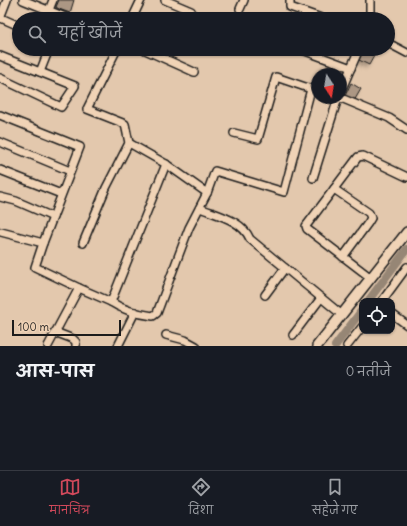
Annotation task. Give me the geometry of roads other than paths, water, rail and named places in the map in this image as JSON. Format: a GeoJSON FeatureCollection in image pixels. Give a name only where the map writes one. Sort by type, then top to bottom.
{"type":"FeatureCollection","features":[{"type":"Feature","properties":{"kind":"street"},"geometry":{"type":"LineString","coordinates":[[7,0],[0,18],[12,23]]}},
{"type":"Feature","properties":{"kind":"street"},"geometry":{"type":"LineString","coordinates":[[23,0],[53,12]]}},
{"type":"Feature","properties":{"kind":"street"},"geometry":{"type":"LineString","coordinates":[[49,10],[53,0]]}},
{"type":"Feature","properties":{"kind":"street"},"geometry":{"type":"LineString","coordinates":[[135,12],[141,0]]}},
{"type":"Feature","properties":{"kind":"street"},"geometry":{"type":"LineString","coordinates":[[165,0],[191,11]]}},
{"type":"Feature","properties":{"kind":"street"},"geometry":{"type":"LineString","coordinates":[[240,9],[244,0]]}},
{"type":"Feature","properties":{"kind":"street"},"geometry":{"type":"LineString","coordinates":[[290,0],[290,6],[306,12]]}},
{"type":"Feature","properties":{"kind":"street"},"geometry":{"type":"LineString","coordinates":[[370,0],[370,12]]}},
{"type":"Feature","properties":{"kind":"street"},"geometry":{"type":"LineString","coordinates":[[395,47],[407,53]]}},
{"type":"Feature","properties":{"kind":"street"},"geometry":{"type":"LineString","coordinates":[[0,56],[75,86],[61,107],[0,78]]}},
{"type":"Feature","properties":{"kind":"street"},"geometry":{"type":"LineString","coordinates":[[40,72],[46,56]]}},
{"type":"Feature","properties":{"kind":"street"},"geometry":{"type":"LineString","coordinates":[[83,243],[106,188],[129,143],[125,124],[87,109],[114,56]]}},
{"type":"Feature","properties":{"kind":"street"},"geometry":{"type":"LineString","coordinates":[[159,56],[194,72]]}},
{"type":"Feature","properties":{"kind":"street"},"geometry":{"type":"LineString","coordinates":[[319,56],[351,68]]}},
{"type":"Feature","properties":{"kind":"street"},"geometry":{"type":"LineString","coordinates":[[347,77],[356,56]]}},
{"type":"Feature","properties":{"kind":"street"},"geometry":{"type":"LineString","coordinates":[[234,133],[258,139],[276,77],[311,89]]}},
{"type":"Feature","properties":{"kind":"street"},"geometry":{"type":"LineString","coordinates":[[0,115],[80,147],[61,194],[35,267],[121,308],[153,316],[157,313],[189,228],[200,208],[216,171],[284,192],[311,100]]}},
{"type":"Feature","properties":{"kind":"street"},"geometry":{"type":"LineString","coordinates":[[347,101],[389,118],[407,130]]}},
{"type":"Feature","properties":{"kind":"street"},"geometry":{"type":"LineString","coordinates":[[314,178],[337,104]]}},
{"type":"Feature","properties":{"kind":"street"},"geometry":{"type":"LineString","coordinates":[[0,142],[70,171]]}},
{"type":"Feature","properties":{"kind":"street"},"geometry":{"type":"LineString","coordinates":[[129,143],[166,164],[207,193]]}},
{"type":"Feature","properties":{"kind":"street"},"geometry":{"type":"LineString","coordinates":[[371,278],[307,229],[306,226],[361,156],[407,177]]}},
{"type":"Feature","properties":{"kind":"street"},"geometry":{"type":"LineString","coordinates":[[111,302],[166,164]]}},
{"type":"Feature","properties":{"kind":"street"},"geometry":{"type":"LineString","coordinates":[[0,170],[61,194]]}},
{"type":"Feature","properties":{"kind":"street"},"geometry":{"type":"LineString","coordinates":[[334,189],[369,213],[371,218],[344,257]]}},
{"type":"Feature","properties":{"kind":"street"},"geometry":{"type":"LineString","coordinates":[[0,197],[16,201],[53,217]]}},
{"type":"Feature","properties":{"kind":"street"},"geometry":{"type":"LineString","coordinates":[[200,208],[238,223],[248,233],[250,239],[342,315]]}},
{"type":"Feature","properties":{"kind":"street"},"geometry":{"type":"LineString","coordinates":[[317,346],[407,232]]}},
{"type":"Feature","properties":{"kind":"street"},"geometry":{"type":"LineString","coordinates":[[0,233],[43,243]]}},
{"type":"Feature","properties":{"kind":"street"},"geometry":{"type":"LineString","coordinates":[[384,298],[407,267]]}},
{"type":"Feature","properties":{"kind":"street"},"geometry":{"type":"LineString","coordinates":[[265,295],[285,268]]}},
{"type":"Feature","properties":{"kind":"street"},"geometry":{"type":"LineString","coordinates":[[48,346],[79,288]]}},
{"type":"Feature","properties":{"kind":"street"},"geometry":{"type":"LineString","coordinates":[[293,335],[321,298]]}},
{"type":"Feature","properties":{"kind":"street"},"geometry":{"type":"LineString","coordinates":[[118,346],[135,312]]}},
{"type":"Feature","properties":{"kind":"street"},"geometry":{"type":"LineString","coordinates":[[395,316],[407,325]]}},
{"type":"Feature","properties":{"kind":"street"},"geometry":{"type":"LineString","coordinates":[[347,346],[359,331]]}},
{"type":"Feature","properties":{"kind":"street"},"geometry":{"type":"LineString","coordinates":[[55,332],[73,339],[76,342],[76,346]]}},
{"type":"Feature","properties":{"kind":"street"},"geometry":{"type":"LineString","coordinates":[[166,335],[185,340],[196,346]]}},
{"type":"Feature","properties":{"kind":"waterway"},"geometry":{"type":"LineString","coordinates":[[370,298],[407,249]]}},
{"type":"Feature","properties":{"kind":"waterway"},"geometry":{"type":"LineString","coordinates":[[335,346],[359,314]]}}]}
